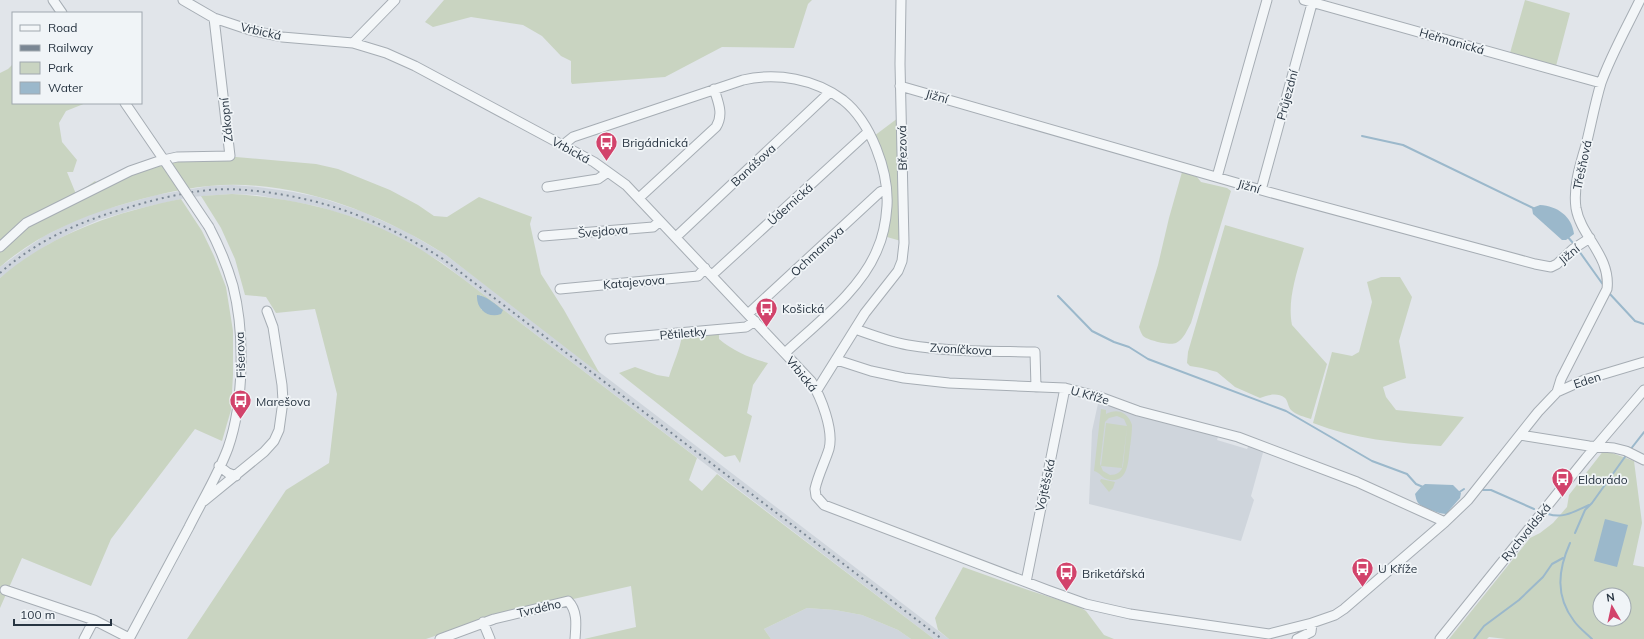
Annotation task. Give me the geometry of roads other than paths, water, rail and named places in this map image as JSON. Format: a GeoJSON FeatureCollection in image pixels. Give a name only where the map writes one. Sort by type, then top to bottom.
{"type":"FeatureCollection","features":[{"type":"Feature","properties":{"kind":"street"},"geometry":{"type":"LineString","coordinates":[[53,0],[61,12]]}},
{"type":"Feature","properties":{"kind":"street","name":"Vrbická"},"geometry":{"type":"LineString","coordinates":[[183,0],[214,18],[250,30],[282,37],[353,42],[386,53],[415,66],[563,145],[608,172],[626,185],[639,198],[811,381],[817,390],[826,416],[830,441],[815,489],[816,496],[824,505],[1026,582]]}},
{"type":"Feature","properties":{"kind":"street"},"geometry":{"type":"LineString","coordinates":[[353,42],[395,0]]}},
{"type":"Feature","properties":{"kind":"street","name":"Březová"},"geometry":{"type":"LineString","coordinates":[[855,328],[864,313],[898,271],[902,261],[904,243],[900,86],[900,0]]}},
{"type":"Feature","properties":{"kind":"street"},"geometry":{"type":"LineString","coordinates":[[1217,177],[1267,0]]}},
{"type":"Feature","properties":{"kind":"street","name":"Třešňová"},"geometry":{"type":"LineString","coordinates":[[1557,392],[1561,379],[1606,292],[1608,279],[1606,269],[1599,252],[1590,238],[1576,209],[1576,184],[1601,83],[1640,0]]}},
{"type":"Feature","properties":{"kind":"street","name":"Heřmanická"},"geometry":{"type":"LineString","coordinates":[[1310,1],[1601,83]]}},
{"type":"Feature","properties":{"kind":"street","name":"Průjezdní"},"geometry":{"type":"LineString","coordinates":[[1261,190],[1310,1]]}},
{"type":"Feature","properties":{"kind":"street","name":"Zákopní"},"geometry":{"type":"LineString","coordinates":[[165,161],[177,157],[230,156],[214,18]]}},
{"type":"Feature","properties":{"kind":"street"},"geometry":{"type":"LineString","coordinates":[[563,145],[573,137],[748,78],[790,78],[820,86],[844,101],[853,110],[868,132],[880,158],[886,189],[886,220],[881,238],[871,263],[862,278],[848,294],[785,353]]}},
{"type":"Feature","properties":{"kind":"street","name":"Jižní"},"geometry":{"type":"LineString","coordinates":[[900,86],[1261,190],[1535,264],[1551,267],[1557,264],[1573,249],[1590,238]]}},
{"type":"Feature","properties":{"kind":"street"},"geometry":{"type":"LineString","coordinates":[[639,198],[716,127],[721,114],[714,89]]}},
{"type":"Feature","properties":{"kind":"street","name":"Banášova"},"geometry":{"type":"LineString","coordinates":[[676,237],[830,92]]}},
{"type":"Feature","properties":{"kind":"street","name":"Fišerova"},"geometry":{"type":"LineString","coordinates":[[126,104],[209,227],[219,246],[233,287],[241,346],[241,385],[236,418],[228,448],[202,503],[129,639]]}},
{"type":"Feature","properties":{"kind":"street","name":"Údernická"},"geometry":{"type":"LineString","coordinates":[[712,276],[868,132]]}},
{"type":"Feature","properties":{"kind":"street"},"geometry":{"type":"LineString","coordinates":[[0,247],[26,223],[43,213],[130,171],[165,161]]}},
{"type":"Feature","properties":{"kind":"street"},"geometry":{"type":"LineString","coordinates":[[548,187],[598,179],[608,172]]}},
{"type":"Feature","properties":{"kind":"street","name":"Ochmanova"},"geometry":{"type":"LineString","coordinates":[[748,314],[880,192],[886,189]]}},
{"type":"Feature","properties":{"kind":"street","name":"Švejdova"},"geometry":{"type":"LineString","coordinates":[[543,236],[653,227],[660,221]]}},
{"type":"Feature","properties":{"kind":"street","name":"Katajevova"},"geometry":{"type":"LineString","coordinates":[[560,289],[698,276],[705,268]]}},
{"type":"Feature","properties":{"kind":"street"},"geometry":{"type":"LineString","coordinates":[[202,503],[264,452],[274,442],[279,430],[283,402],[282,385],[273,327],[267,311]]}},
{"type":"Feature","properties":{"kind":"street","name":"Pětiletky"},"geometry":{"type":"LineString","coordinates":[[610,339],[746,327],[755,321]]}},
{"type":"Feature","properties":{"kind":"street"},"geometry":{"type":"LineString","coordinates":[[817,390],[837,360],[855,328]]}},
{"type":"Feature","properties":{"kind":"street","name":"Zvoníčkova"},"geometry":{"type":"LineString","coordinates":[[855,328],[881,338],[907,345],[930,348],[1034,352],[1036,387]]}},
{"type":"Feature","properties":{"kind":"street","name":"U Kříže"},"geometry":{"type":"LineString","coordinates":[[837,360],[871,371],[904,378],[949,383],[1065,388],[1100,397],[1138,411],[1238,437],[1357,482],[1445,522]]}},
{"type":"Feature","properties":{"kind":"street","name":"Eden"},"geometry":{"type":"LineString","coordinates":[[1312,623],[1335,615],[1344,610],[1445,522],[1477,489],[1538,412],[1557,392],[1584,380],[1644,362]]}},
{"type":"Feature","properties":{"kind":"street","name":"Vojtěšská"},"geometry":{"type":"LineString","coordinates":[[1026,582],[1065,388]]}},
{"type":"Feature","properties":{"kind":"street","name":"Rychvaldská"},"geometry":{"type":"LineString","coordinates":[[1440,639],[1596,446],[1644,390]]}},
{"type":"Feature","properties":{"kind":"street"},"geometry":{"type":"LineString","coordinates":[[1520,434],[1614,448],[1629,452],[1644,460]]}},
{"type":"Feature","properties":{"kind":"street"},"geometry":{"type":"LineString","coordinates":[[219,466],[228,473],[236,476]]}},
{"type":"Feature","properties":{"kind":"street"},"geometry":{"type":"LineString","coordinates":[[1026,582],[1108,610],[1259,636],[1278,633],[1312,623],[1311,632],[1297,639]]}},
{"type":"Feature","properties":{"kind":"street"},"geometry":{"type":"LineString","coordinates":[[5,590],[94,620],[129,639]]}},
{"type":"Feature","properties":{"kind":"street","name":"Tvrdého"},"geometry":{"type":"LineString","coordinates":[[483,622],[568,601],[573,608],[576,620],[575,639]]}},
{"type":"Feature","properties":{"kind":"street"},"geometry":{"type":"LineString","coordinates":[[84,639],[94,620]]}},
{"type":"Feature","properties":{"kind":"street"},"geometry":{"type":"LineString","coordinates":[[443,638],[483,622],[490,639]]}},
{"type":"Feature","properties":{"kind":"water"},"geometry":{"type":"Polygon","coordinates":[[[1540,205],[1552,207],[1563,213],[1570,222],[1574,234],[1566,240],[1562,240],[1533,214],[1532,208],[1540,205]]]}},
{"type":"Feature","properties":{"kind":"water"},"geometry":{"type":"Polygon","coordinates":[[[477,295],[487,298],[503,310],[501,314],[492,315],[484,312],[478,305],[477,295]]]}},
{"type":"Feature","properties":{"kind":"water"},"geometry":{"type":"Polygon","coordinates":[[[1425,484],[1453,485],[1461,493],[1460,498],[1446,514],[1428,509],[1419,504],[1415,494],[1425,484]]]}},
{"type":"Feature","properties":{"kind":"water"},"geometry":{"type":"Polygon","coordinates":[[[1605,519],[1628,525],[1617,567],[1594,561],[1605,519]]]}},
{"type":"Feature","properties":{"kind":"waterway"},"geometry":{"type":"LineString","coordinates":[[1362,136],[1403,145],[1533,208]]}},
{"type":"Feature","properties":{"kind":"waterway"},"geometry":{"type":"LineString","coordinates":[[1567,236],[1573,243]]}},
{"type":"Feature","properties":{"kind":"waterway"},"geometry":{"type":"LineString","coordinates":[[1579,251],[1604,286]]}},
{"type":"Feature","properties":{"kind":"waterway"},"geometry":{"type":"LineString","coordinates":[[1609,293],[1635,321],[1644,324]]}},
{"type":"Feature","properties":{"kind":"waterway"},"geometry":{"type":"LineString","coordinates":[[1058,296],[1092,331],[1114,342],[1129,347],[1148,359],[1286,411],[1372,461],[1407,474],[1416,484],[1423,487]]}},
{"type":"Feature","properties":{"kind":"waterway"},"geometry":{"type":"LineString","coordinates":[[1630,450],[1644,432]]}},
{"type":"Feature","properties":{"kind":"waterway"},"geometry":{"type":"LineString","coordinates":[[1575,533],[1585,510],[1592,503],[1627,454]]}},
{"type":"Feature","properties":{"kind":"waterway"},"geometry":{"type":"LineString","coordinates":[[1458,493],[1464,489]]}},
{"type":"Feature","properties":{"kind":"waterway"},"geometry":{"type":"LineString","coordinates":[[1483,490],[1491,490],[1534,509]]}},
{"type":"Feature","properties":{"kind":"waterway"},"geometry":{"type":"LineString","coordinates":[[1548,514],[1559,516],[1564,515],[1589,505]]}},
{"type":"Feature","properties":{"kind":"waterway"},"geometry":{"type":"LineString","coordinates":[[1570,543],[1561,573],[1561,592],[1568,612],[1580,628],[1592,639]]}},
{"type":"Feature","properties":{"kind":"waterway"},"geometry":{"type":"LineString","coordinates":[[1474,639],[1484,626],[1519,600],[1543,577],[1552,564],[1563,558]]}},
{"type":"Feature","properties":{"kind":"railway"},"geometry":{"type":"LineString","coordinates":[[0,273],[27,252],[72,227],[120,210],[175,195],[198,191],[233,189],[272,193],[318,202],[361,217],[403,236],[443,259],[942,639]]}},
{"type":"Feature","properties":{"kind":"place","name":"Brigádnická"},"geometry":{"type":"Point","coordinates":[607,162]}},
{"type":"Feature","properties":{"kind":"place","name":"Košická"},"geometry":{"type":"Point","coordinates":[767,328]}},
{"type":"Feature","properties":{"kind":"place","name":"Marešova"},"geometry":{"type":"Point","coordinates":[240,420]}},
{"type":"Feature","properties":{"kind":"place","name":"Eldorádo"},"geometry":{"type":"Point","coordinates":[1562,498]}},
{"type":"Feature","properties":{"kind":"place","name":"U Kříže"},"geometry":{"type":"Point","coordinates":[1363,588]}},
{"type":"Feature","properties":{"kind":"place","name":"Briketářská"},"geometry":{"type":"Point","coordinates":[1067,592]}}]}
